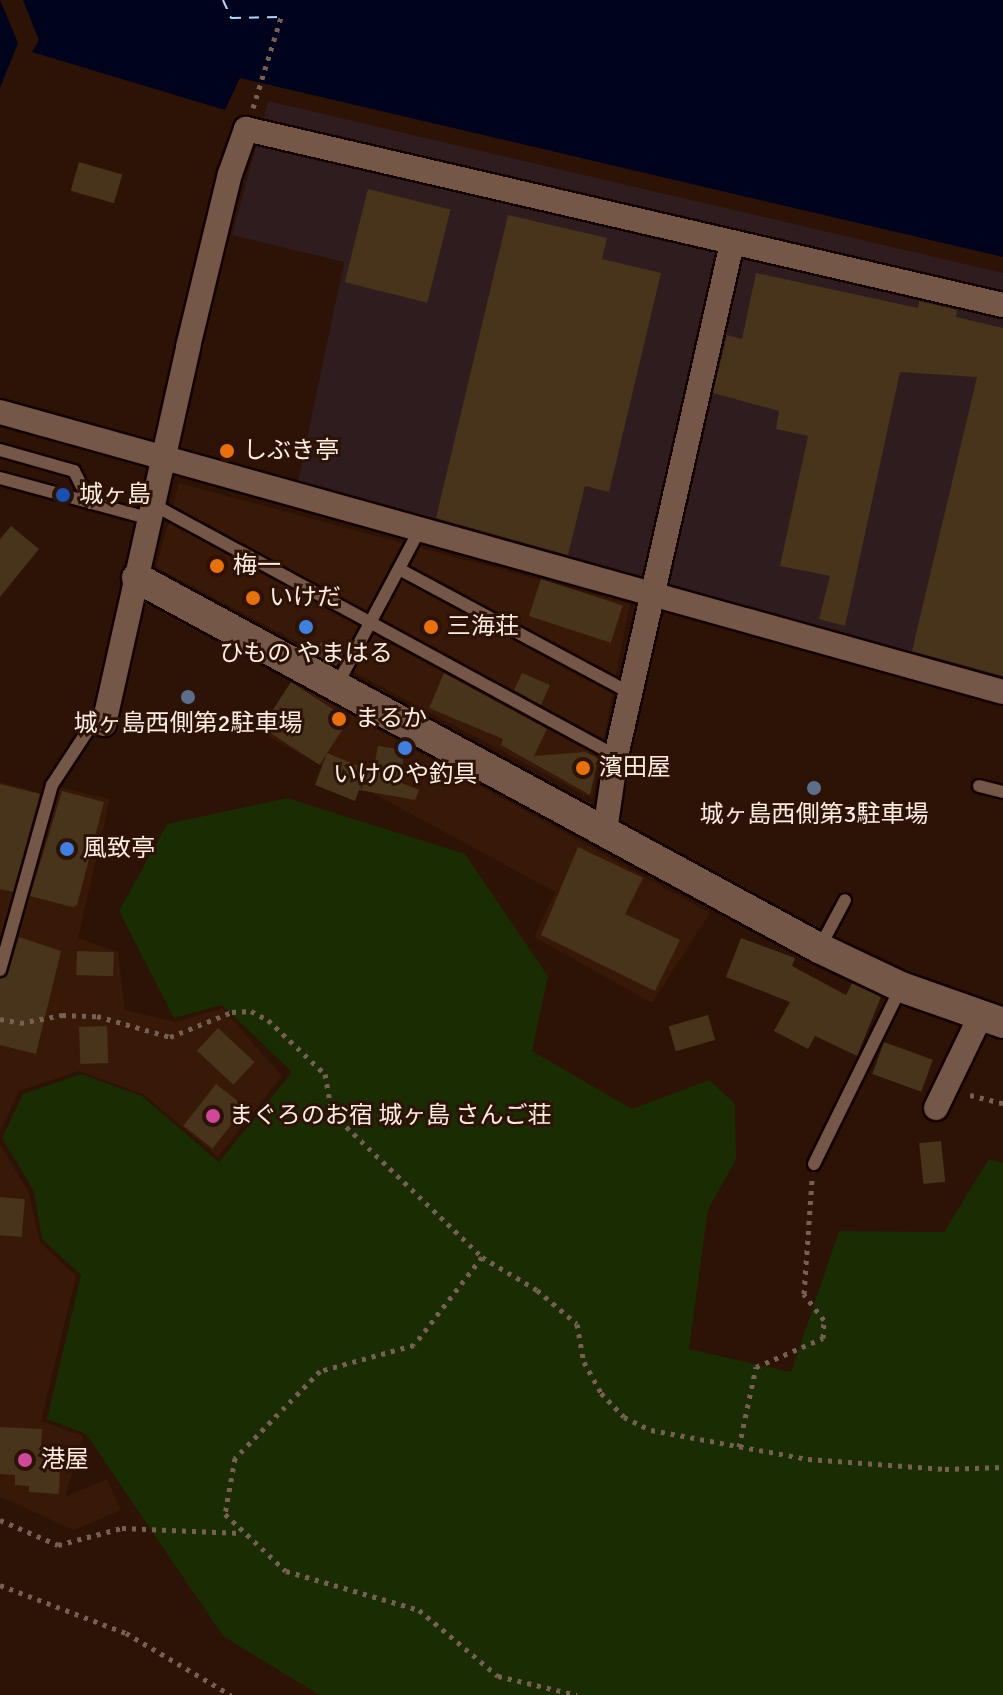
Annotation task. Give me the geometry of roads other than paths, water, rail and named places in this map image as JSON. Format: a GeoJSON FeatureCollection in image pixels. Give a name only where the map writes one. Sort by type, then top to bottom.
{"type":"FeatureCollection","features":[{"type":"Feature","properties":{"kind":"street"},"geometry":{"type":"LineString","coordinates":[[104,724],[226,188],[246,129],[1003,305]]}},
{"type":"Feature","properties":{"kind":"street"},"geometry":{"type":"LineString","coordinates":[[605,831],[616,756],[732,243]]}},
{"type":"Feature","properties":{"kind":"street"},"geometry":{"type":"LineString","coordinates":[[0,412],[1003,692]]}},
{"type":"Feature","properties":{"kind":"street"},"geometry":{"type":"LineString","coordinates":[[137,578],[819,948],[901,987],[992,1019],[936,1108]]}},
{"type":"Feature","properties":{"kind":"lane"},"geometry":{"type":"LineString","coordinates":[[0,450],[74,471],[90,503]]}},
{"type":"Feature","properties":{"kind":"lane"},"geometry":{"type":"LineString","coordinates":[[0,478],[90,503],[152,512],[371,620],[616,756]]}},
{"type":"Feature","properties":{"kind":"lane"},"geometry":{"type":"LineString","coordinates":[[337,685],[420,529]]}},
{"type":"Feature","properties":{"kind":"lane"},"geometry":{"type":"LineString","coordinates":[[399,569],[630,693]]}},
{"type":"Feature","properties":{"kind":"lane"},"geometry":{"type":"LineString","coordinates":[[0,970],[52,785],[94,721],[104,724]]}},
{"type":"Feature","properties":{"kind":"lane"},"geometry":{"type":"LineString","coordinates":[[979,786],[1003,792]]}},
{"type":"Feature","properties":{"kind":"lane"},"geometry":{"type":"LineString","coordinates":[[819,948],[845,900]]}},
{"type":"Feature","properties":{"kind":"lane"},"geometry":{"type":"LineString","coordinates":[[814,1164],[901,987]]}},
{"type":"Feature","properties":{"kind":"water"},"geometry":{"type":"Polygon","coordinates":[[[0,0],[18,43],[0,88],[0,0]]]}},
{"type":"Feature","properties":{"kind":"water"},"geometry":{"type":"Polygon","coordinates":[[[23,0],[1003,0],[1003,257],[240,78],[225,110],[32,52],[39,40],[23,0]]]}},
{"type":"Feature","properties":{"kind":"place","name":"しぶき亭"},"geometry":{"type":"Point","coordinates":[227,451]}},
{"type":"Feature","properties":{"kind":"place","name":"城ヶ島"},"geometry":{"type":"Point","coordinates":[63,495]}},
{"type":"Feature","properties":{"kind":"place","name":"梅一"},"geometry":{"type":"Point","coordinates":[217,566]}},
{"type":"Feature","properties":{"kind":"place","name":"いけだ"},"geometry":{"type":"Point","coordinates":[253,598]}},
{"type":"Feature","properties":{"kind":"place","name":"ひもの やまはる"},"geometry":{"type":"Point","coordinates":[306,627]}},
{"type":"Feature","properties":{"kind":"place","name":"三海荘"},"geometry":{"type":"Point","coordinates":[431,627]}},
{"type":"Feature","properties":{"kind":"place","name":"城ヶ島西側第2駐車場"},"geometry":{"type":"Point","coordinates":[188,697]}},
{"type":"Feature","properties":{"kind":"place","name":"まるか"},"geometry":{"type":"Point","coordinates":[339,719]}},
{"type":"Feature","properties":{"kind":"place","name":"いけのや釣具"},"geometry":{"type":"Point","coordinates":[405,748]}},
{"type":"Feature","properties":{"kind":"place","name":"濱田屋"},"geometry":{"type":"Point","coordinates":[583,768]}},
{"type":"Feature","properties":{"kind":"place","name":"城ヶ島西側第3駐車場"},"geometry":{"type":"Point","coordinates":[814,788]}},
{"type":"Feature","properties":{"kind":"place","name":"風致亭"},"geometry":{"type":"Point","coordinates":[67,849]}},
{"type":"Feature","properties":{"kind":"place","name":"まぐろのお宿 城ヶ島 さんご荘"},"geometry":{"type":"Point","coordinates":[213,1116]}},
{"type":"Feature","properties":{"kind":"place","name":"港屋"},"geometry":{"type":"Point","coordinates":[25,1460]}}]}
